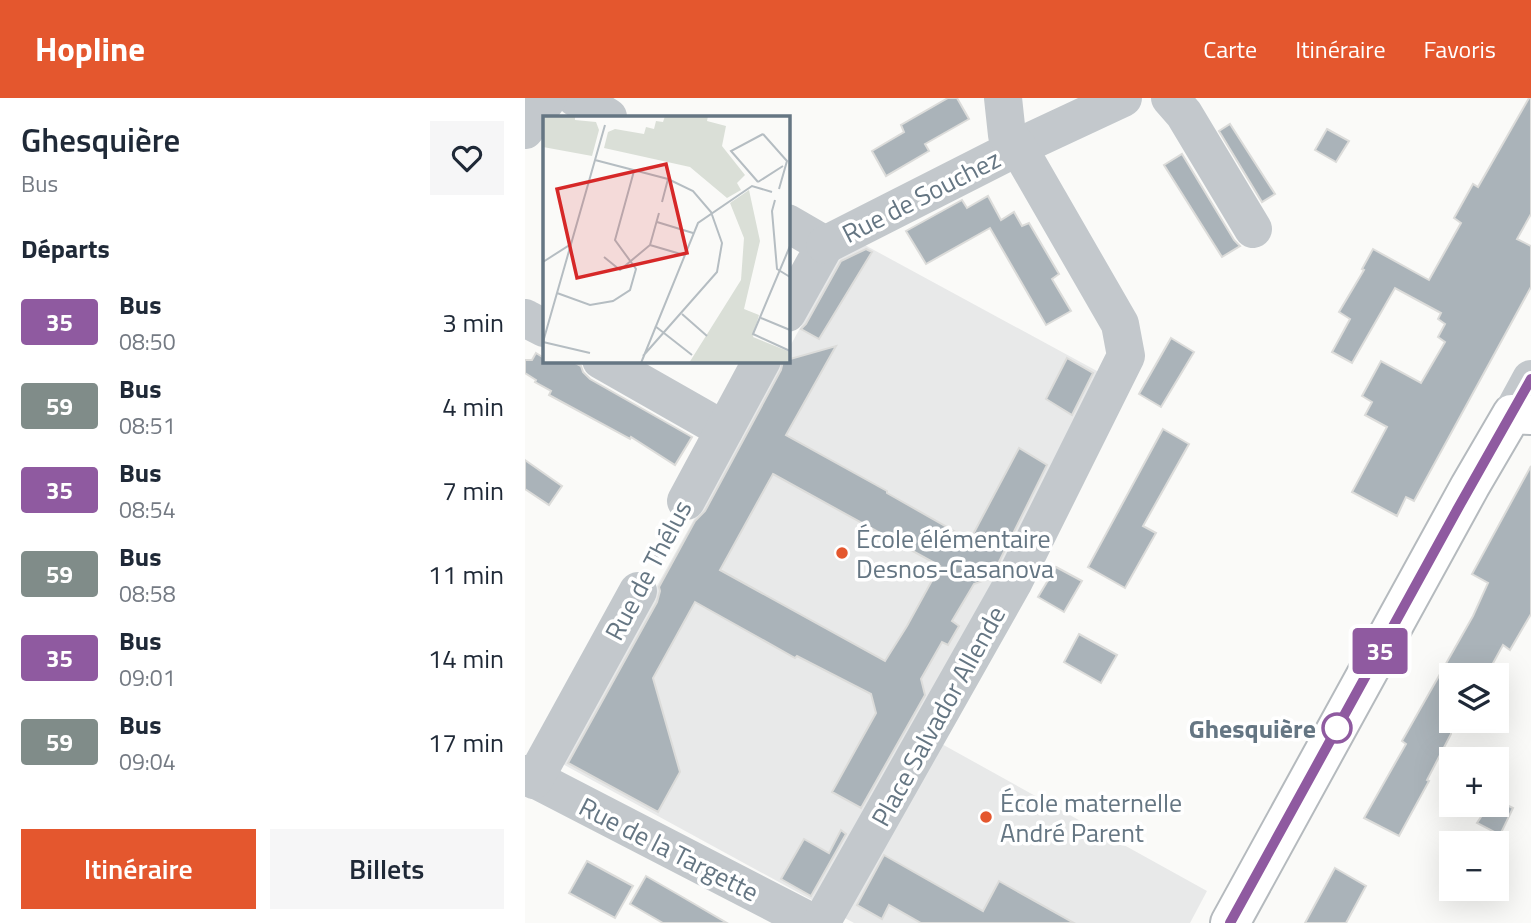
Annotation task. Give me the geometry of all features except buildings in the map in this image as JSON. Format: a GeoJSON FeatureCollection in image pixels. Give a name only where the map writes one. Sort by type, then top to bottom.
{"type":"FeatureCollection","features":[{"type":"Feature","properties":{"kind":"main road"},"geometry":{"type":"LineString","coordinates":[[1230,923],[1464,498],[1521,415]]}},
{"type":"Feature","properties":{"kind":"street"},"geometry":{"type":"LineString","coordinates":[[525,130],[548,98]]}},
{"type":"Feature","properties":{"kind":"street"},"geometry":{"type":"LineString","coordinates":[[576,98],[606,116]]}},
{"type":"Feature","properties":{"kind":"street"},"geometry":{"type":"LineString","coordinates":[[1003,98],[1007,135],[1018,147]]}},
{"type":"Feature","properties":{"kind":"street","name":"Rue de Souchez"},"geometry":{"type":"LineString","coordinates":[[825,245],[1018,147],[1123,98]]}},
{"type":"Feature","properties":{"kind":"street"},"geometry":{"type":"LineString","coordinates":[[1170,98],[1184,114],[1253,229]]}},
{"type":"Feature","properties":{"kind":"street","name":"Place Salvador Allende"},"geometry":{"type":"LineString","coordinates":[[821,923],[1013,583],[1126,356],[1120,324],[1018,147]]}},
{"type":"Feature","properties":{"kind":"street"},"geometry":{"type":"LineString","coordinates":[[789,224],[825,245],[789,309]]}},
{"type":"Feature","properties":{"kind":"street"},"geometry":{"type":"LineString","coordinates":[[525,318],[543,327]]}},
{"type":"Feature","properties":{"kind":"street"},"geometry":{"type":"LineString","coordinates":[[605,362],[724,430]]}},
{"type":"Feature","properties":{"kind":"street","name":"Rue de Thélus"},"geometry":{"type":"LineString","coordinates":[[686,501],[761,362]]}},
{"type":"Feature","properties":{"kind":"street"},"geometry":{"type":"LineString","coordinates":[[1521,415],[1531,379]]}},
{"type":"Feature","properties":{"kind":"street","name":"Rue de Thélus"},"geometry":{"type":"LineString","coordinates":[[530,777],[638,591]]}},
{"type":"Feature","properties":{"kind":"street","name":"Rue de la Targette"},"geometry":{"type":"LineString","coordinates":[[530,777],[813,923]]}},
{"type":"Feature","properties":{"kind":"path","name":"Rue de Thélus"},"geometry":{"type":"LineString","coordinates":[[638,591],[686,501]]}},
{"type":"Feature","properties":{"kind":"shaded area","name":"École élémentaire Desnos-Casanova"},"geometry":{"type":"Polygon","coordinates":[[[850,237],[1108,377],[940,743],[1207,891],[1190,923],[854,923],[559,762],[781,362],[789,362],[789,348],[850,237]]]}},
{"type":"Feature","properties":{"kind":"bus line","name":"35"},"geometry":{"type":"LineString","coordinates":[[1230,923],[1531,379]]}},
{"type":"Feature","properties":{"kind":"place","name":"École élémentaire Desnos-Casanova"},"geometry":{"type":"Point","coordinates":[842,553]}},
{"type":"Feature","properties":{"kind":"place","name":"Ghesquière"},"geometry":{"type":"Point","coordinates":[1337,728]}},
{"type":"Feature","properties":{"kind":"place","name":"École maternelle André Parent"},"geometry":{"type":"Point","coordinates":[986,817]}}]}
